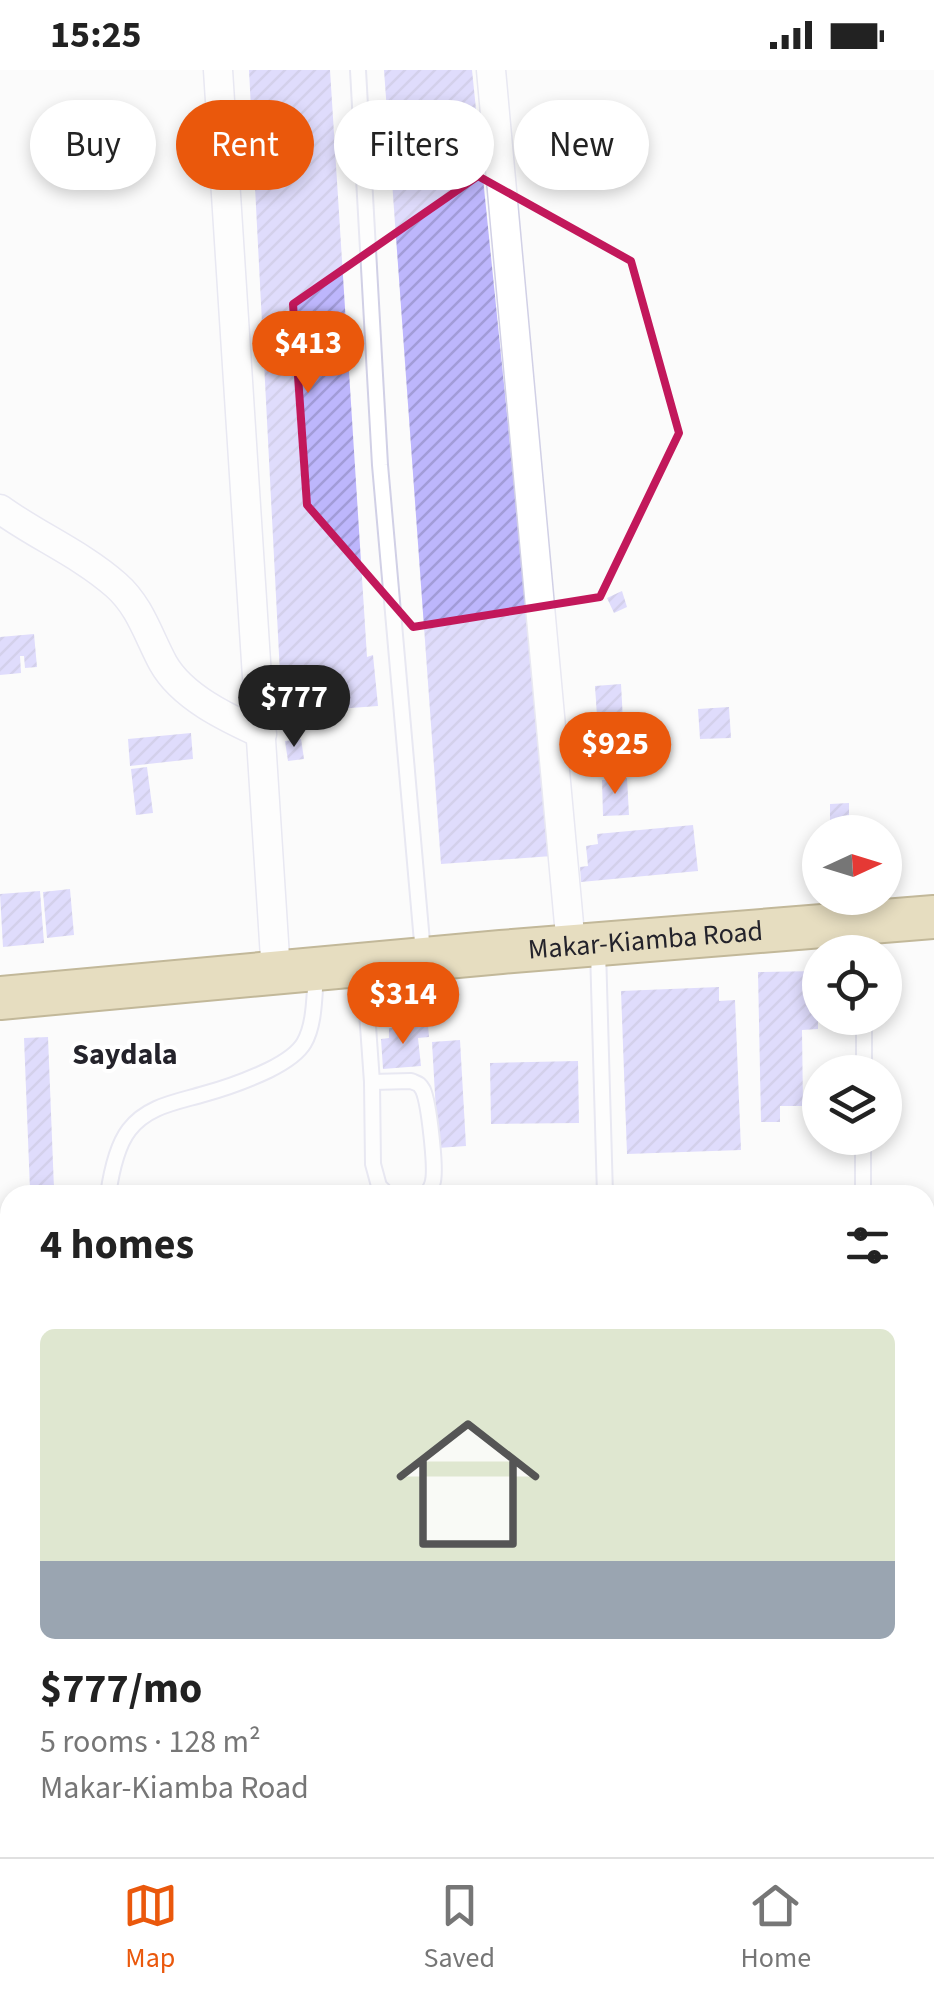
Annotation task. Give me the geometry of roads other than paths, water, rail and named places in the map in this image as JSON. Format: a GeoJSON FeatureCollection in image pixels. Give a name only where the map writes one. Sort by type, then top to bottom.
{"type":"FeatureCollection","features":[{"type":"Feature","properties":{"kind":"main road","name":"Makar-Kiamba Road"},"geometry":{"type":"LineString","coordinates":[[872,935],[934,917]]}},
{"type":"Feature","properties":{"kind":"main road","name":"Makar-Kiamba Road"},"geometry":{"type":"LineString","coordinates":[[0,998],[584,945],[802,939]]}},
{"type":"Feature","properties":{"kind":"street"},"geometry":{"type":"LineString","coordinates":[[218,70],[262,734],[296,971]]}},
{"type":"Feature","properties":{"kind":"street"},"geometry":{"type":"LineString","coordinates":[[491,70],[584,945]]}},
{"type":"Feature","properties":{"kind":"street"},"geometry":{"type":"LineString","coordinates":[[0,509],[114,584],[134,603],[165,666],[183,686],[205,704],[262,734]]}},
{"type":"Feature","properties":{"kind":"lane"},"geometry":{"type":"LineString","coordinates":[[358,70],[380,466],[423,959]]}},
{"type":"Feature","properties":{"kind":"lane"},"geometry":{"type":"LineString","coordinates":[[584,945],[604,1185]]}},
{"type":"Feature","properties":{"kind":"lane"},"geometry":{"type":"LineString","coordinates":[[363,964],[372,1082],[373,1164],[379,1185]]}},
{"type":"Feature","properties":{"kind":"lane"},"geometry":{"type":"LineString","coordinates":[[110,1185],[119,1148],[140,1118],[282,1064],[304,1045],[312,1014],[296,971]]}},
{"type":"Feature","properties":{"kind":"lane"},"geometry":{"type":"LineString","coordinates":[[372,1082],[410,1081],[422,1088],[433,1163],[431,1185]]}},
{"type":"Feature","properties":{"kind":"lane"},"geometry":{"type":"LineString","coordinates":[[863,1155],[863,1185]]}},
{"type":"Feature","properties":{"kind":"district","name":"Saydala"},"geometry":{"type":"Point","coordinates":[125,1054]}}]}
